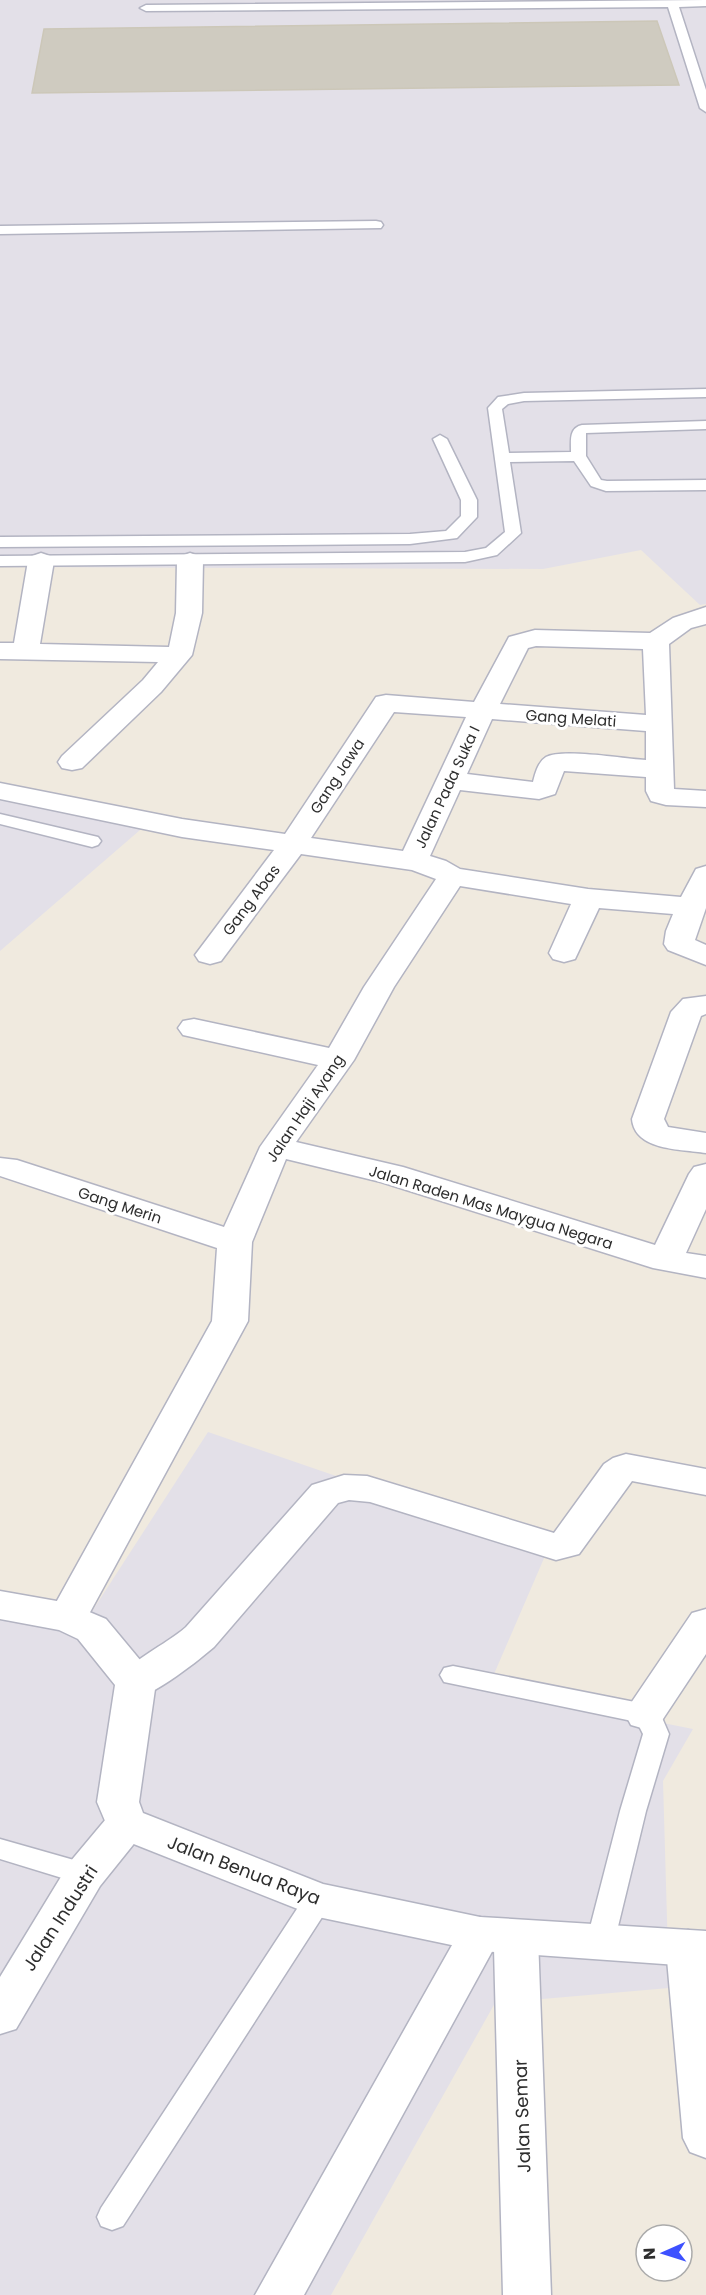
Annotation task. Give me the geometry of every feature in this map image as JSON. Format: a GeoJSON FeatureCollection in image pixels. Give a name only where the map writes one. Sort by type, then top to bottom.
{"type":"FeatureCollection","features":[{"type":"Feature","properties":{"kind":"street"},"geometry":{"type":"LineString","coordinates":[[26,652],[41,561]]}},
{"type":"Feature","properties":{"kind":"street"},"geometry":{"type":"LineString","coordinates":[[72,762],[152,686],[179,655],[189,613],[190,561]]}},
{"type":"Feature","properties":{"kind":"street"},"geometry":{"type":"LineString","coordinates":[[704,798],[661,795],[656,641],[682,622],[706,615]]}},
{"type":"Feature","properties":{"kind":"street","name":"Jalan Pada Suka I"},"geometry":{"type":"LineString","coordinates":[[11,793],[183,828],[413,861],[482,712],[518,643],[535,638],[656,641]]}},
{"type":"Feature","properties":{"kind":"street"},"geometry":{"type":"LineString","coordinates":[[0,651],[179,655]]}},
{"type":"Feature","properties":{"kind":"street","name":"Gang Melati"},"geometry":{"type":"LineString","coordinates":[[380,709],[386,703],[396,702],[482,712],[660,724]]}},
{"type":"Feature","properties":{"kind":"street","name":"Gang Jawa"},"geometry":{"type":"LineString","coordinates":[[293,844],[380,709]]}},
{"type":"Feature","properties":{"kind":"street"},"geometry":{"type":"LineString","coordinates":[[451,781],[539,791],[545,788],[550,768],[555,763],[573,762],[659,770]]}},
{"type":"Feature","properties":{"kind":"street"},"geometry":{"type":"LineString","coordinates":[[0,813],[11,793]]}},
{"type":"Feature","properties":{"kind":"street","name":"Gang Abas"},"geometry":{"type":"LineString","coordinates":[[210,955],[293,844]]}},
{"type":"Feature","properties":{"kind":"street"},"geometry":{"type":"LineString","coordinates":[[413,861],[436,867],[452,876],[588,898],[691,907]]}},
{"type":"Feature","properties":{"kind":"street"},"geometry":{"type":"LineString","coordinates":[[706,875],[681,931],[679,944],[706,956]]}},
{"type":"Feature","properties":{"kind":"street","name":"Jalan Haji Ayang"},"geometry":{"type":"LineString","coordinates":[[68,1617],[230,1321],[235,1242],[265,1169],[276,1148],[338,1060],[379,987],[452,876]]}},
{"type":"Feature","properties":{"kind":"street"},"geometry":{"type":"LineString","coordinates":[[564,953],[588,898]]}},
{"type":"Feature","properties":{"kind":"street"},"geometry":{"type":"LineString","coordinates":[[706,1005],[694,1006],[687,1012],[648,1119],[649,1128],[658,1135],[706,1143]]}},
{"type":"Feature","properties":{"kind":"street"},"geometry":{"type":"LineString","coordinates":[[194,1028],[338,1060]]}},
{"type":"Feature","properties":{"kind":"street","name":"Jalan Raden Mas Maygua Negara"},"geometry":{"type":"LineString","coordinates":[[276,1148],[391,1174],[665,1260],[706,1267]]}},
{"type":"Feature","properties":{"kind":"street","name":"Gang Merin"},"geometry":{"type":"LineString","coordinates":[[5,1167],[235,1242]]}},
{"type":"Feature","properties":{"kind":"street"},"geometry":{"type":"LineString","coordinates":[[665,1260],[706,1174]]}},
{"type":"Feature","properties":{"kind":"street"},"geometry":{"type":"LineString","coordinates":[[135,1682],[183,1652],[200,1636],[326,1494],[337,1488],[354,1486],[374,1490],[556,1547],[565,1545],[617,1473],[626,1467],[706,1482]]}},
{"type":"Feature","properties":{"kind":"street"},"geometry":{"type":"LineString","coordinates":[[0,1605],[68,1617],[92,1629],[135,1682],[118,1802],[126,1824]]}},
{"type":"Feature","properties":{"kind":"street"},"geometry":{"type":"LineString","coordinates":[[645,1714],[706,1623]]}},
{"type":"Feature","properties":{"kind":"street","name":"Jalan Industri"},"geometry":{"type":"LineString","coordinates":[[0,2016],[85,1874],[126,1824]]}},
{"type":"Feature","properties":{"kind":"street","name":"Jalan Benua Raya"},"geometry":{"type":"LineString","coordinates":[[126,1824],[318,1900],[498,1936],[697,1948]]}},
{"type":"Feature","properties":{"kind":"street"},"geometry":{"type":"LineString","coordinates":[[279,2295],[498,1936]]}},
{"type":"Feature","properties":{"kind":"street","name":"Jalan Semar"},"geometry":{"type":"LineString","coordinates":[[498,1936],[527,2295]]}},
{"type":"Feature","properties":{"kind":"street"},"geometry":{"type":"LineString","coordinates":[[697,1948],[706,2138]]}},
{"type":"Feature","properties":{"kind":"lane"},"geometry":{"type":"LineString","coordinates":[[146,8],[490,3],[706,3]]}},
{"type":"Feature","properties":{"kind":"lane"},"geometry":{"type":"LineString","coordinates":[[672,3],[706,108]]}},
{"type":"Feature","properties":{"kind":"lane"},"geometry":{"type":"LineString","coordinates":[[0,230],[376,225]]}},
{"type":"Feature","properties":{"kind":"lane"},"geometry":{"type":"LineString","coordinates":[[0,561],[465,557],[491,552],[513,533],[495,408],[502,400],[524,397],[706,393]]}},
{"type":"Feature","properties":{"kind":"lane"},"geometry":{"type":"LineString","coordinates":[[706,425],[582,429],[579,432],[578,456],[596,483],[606,486],[706,485]]}},
{"type":"Feature","properties":{"kind":"lane"},"geometry":{"type":"LineString","coordinates":[[0,542],[410,539],[451,535],[469,517],[469,500],[440,439]]}},
{"type":"Feature","properties":{"kind":"lane"},"geometry":{"type":"LineString","coordinates":[[503,458],[578,456]]}},
{"type":"Feature","properties":{"kind":"lane"},"geometry":{"type":"LineString","coordinates":[[0,819],[92,841]]}},
{"type":"Feature","properties":{"kind":"lane"},"geometry":{"type":"LineString","coordinates":[[453,1675],[645,1714],[653,1724],[656,1734],[633,1811],[600,1943]]}},
{"type":"Feature","properties":{"kind":"lane"},"geometry":{"type":"LineString","coordinates":[[0,1849],[85,1874]]}},
{"type":"Feature","properties":{"kind":"lane"},"geometry":{"type":"LineString","coordinates":[[112,2217],[318,1900]]}},
{"type":"Feature","properties":{"kind":"shaded area"},"geometry":{"type":"Polygon","coordinates":[[[0,0],[706,0],[706,604],[700,605],[641,550],[543,569],[0,567],[0,0]]]}},
{"type":"Feature","properties":{"kind":"shaded area"},"geometry":{"type":"Polygon","coordinates":[[[0,795],[147,824],[0,951],[0,795]]]}},
{"type":"Feature","properties":{"kind":"shaded area"},"geometry":{"type":"Polygon","coordinates":[[[208,1432],[548,1549],[488,1688],[693,1729],[663,1781],[669,1988],[495,2003],[331,2295],[0,2295],[0,1596],[91,1613],[208,1432]]]}},
{"type":"Feature","properties":{"kind":"building"},"geometry":{"type":"Polygon","coordinates":[[[657,21],[679,85],[32,93],[44,29],[657,21]]]}}]}
